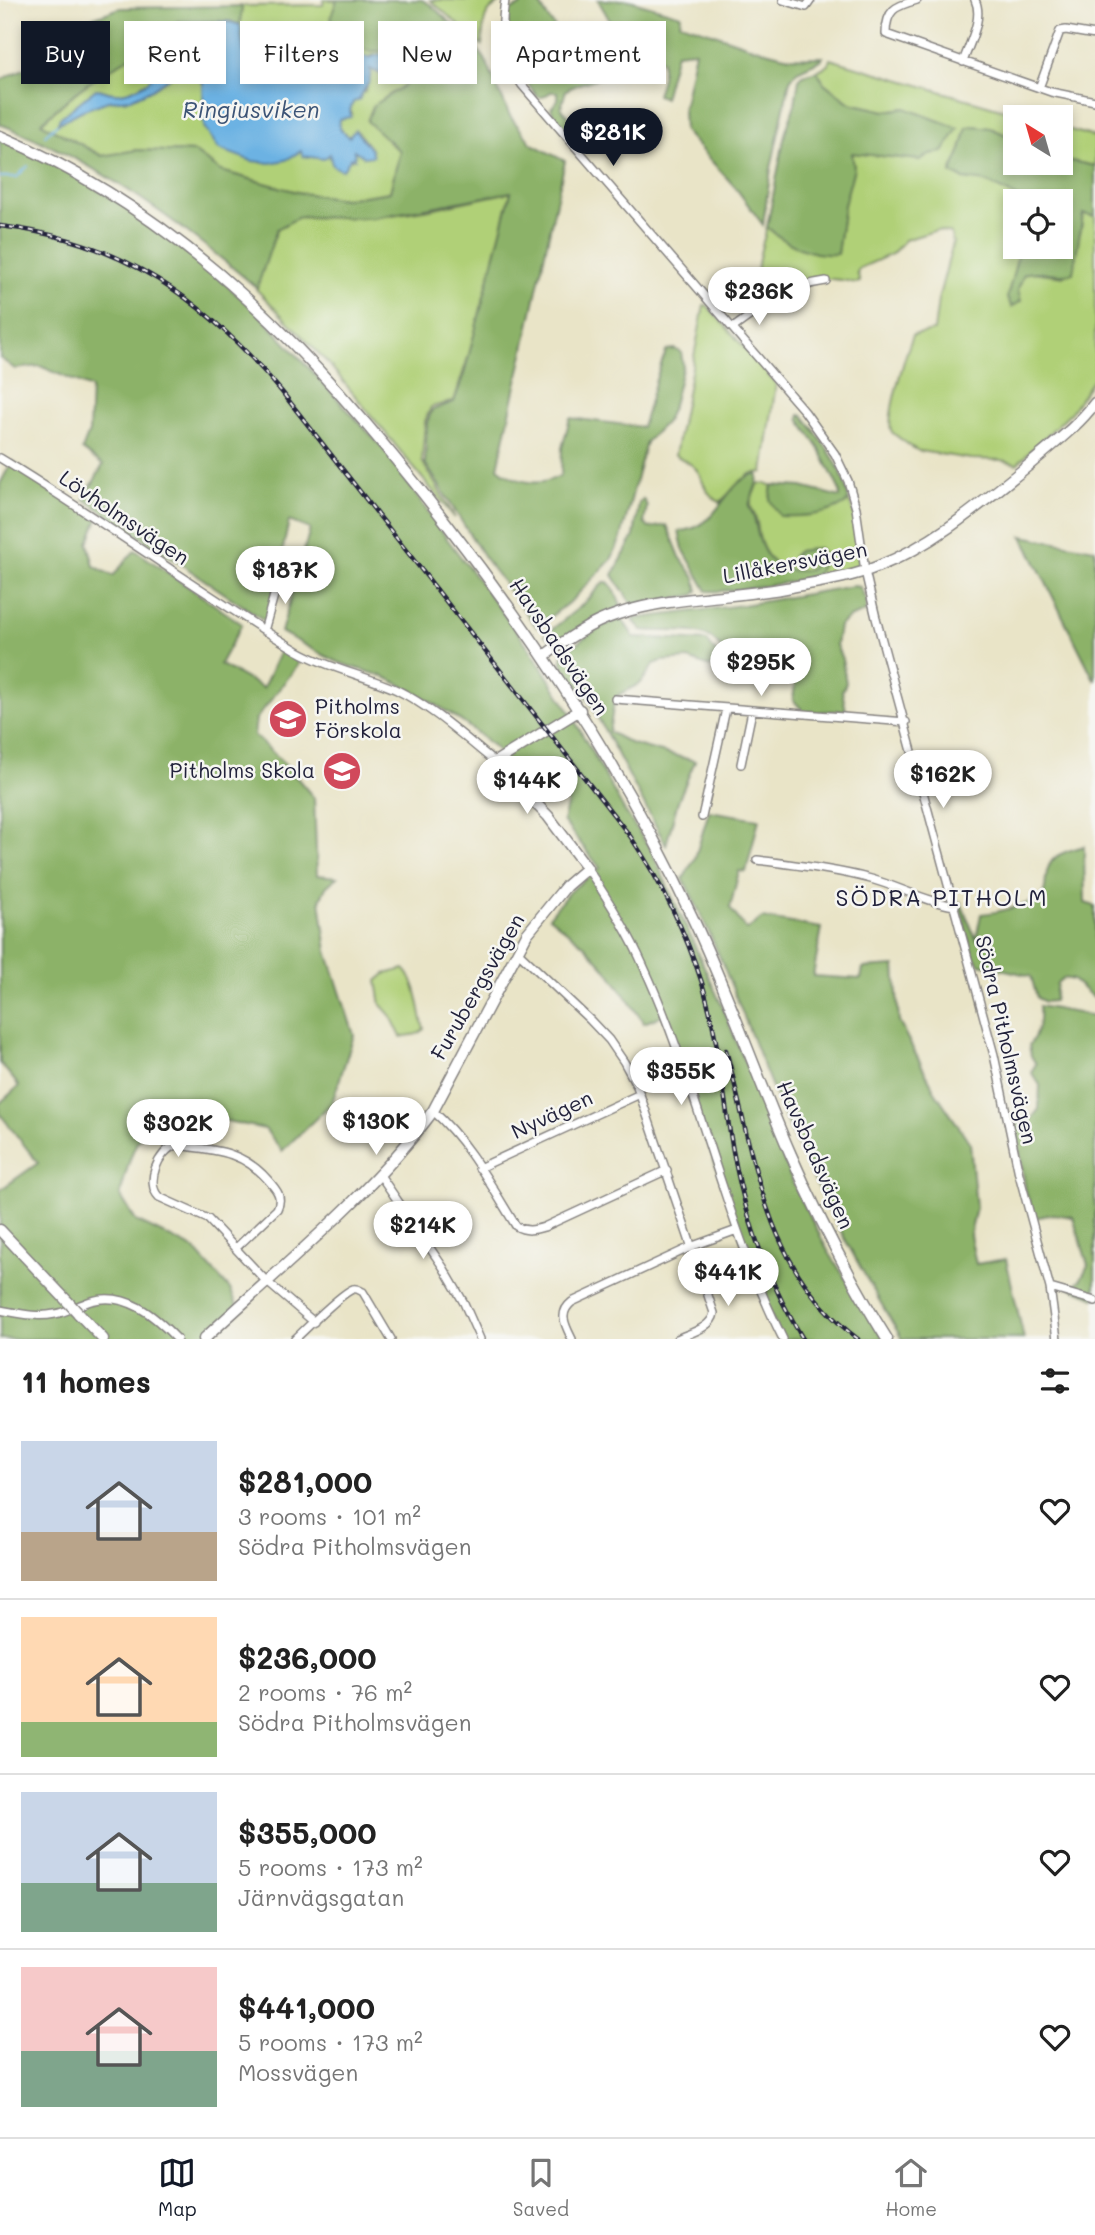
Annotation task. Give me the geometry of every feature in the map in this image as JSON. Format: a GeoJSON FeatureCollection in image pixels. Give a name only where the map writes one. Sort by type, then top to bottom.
{"type":"FeatureCollection","features":[{"type":"Feature","properties":{"kind":"street","name":"Södra Pitholmsvägen"},"geometry":{"type":"LineString","coordinates":[[505,0],[502,24],[505,55],[522,85],[805,412],[835,454],[848,481],[856,508],[865,571],[876,618],[994,1055],[1028,1210],[1050,1288],[1057,1339]]}},
{"type":"Feature","properties":{"kind":"street"},"geometry":{"type":"LineString","coordinates":[[783,0],[806,7],[811,0]]}},
{"type":"Feature","properties":{"kind":"street"},"geometry":{"type":"LineString","coordinates":[[917,0],[897,5],[892,10],[886,24],[886,34],[1039,88],[1095,101]]}},
{"type":"Feature","properties":{"kind":"street"},"geometry":{"type":"LineString","coordinates":[[963,62],[977,22],[978,5],[975,0]]}},
{"type":"Feature","properties":{"kind":"street"},"geometry":{"type":"LineString","coordinates":[[1039,88],[1060,31],[1095,35]]}},
{"type":"Feature","properties":{"kind":"street","name":"Havsbadsvägen"},"geometry":{"type":"LineString","coordinates":[[0,136],[38,152],[102,186],[152,219],[243,293],[316,368],[390,452],[466,548],[580,710],[632,798],[680,891],[721,983],[812,1202],[842,1263],[887,1339]]}},
{"type":"Feature","properties":{"kind":"street"},"geometry":{"type":"LineString","coordinates":[[733,328],[785,294],[815,282],[826,281]]}},
{"type":"Feature","properties":{"kind":"street","name":"Lillåkersvägen"},"geometry":{"type":"LineString","coordinates":[[544,656],[567,638],[598,622],[632,610],[785,588],[865,571],[914,549],[964,517],[1073,428],[1095,403]]}},
{"type":"Feature","properties":{"kind":"street","name":"Lövholmsvägen"},"geometry":{"type":"LineString","coordinates":[[0,458],[264,631],[317,662],[400,692],[439,717],[495,762]]}},
{"type":"Feature","properties":{"kind":"street"},"geometry":{"type":"LineString","coordinates":[[264,631],[280,574]]}},
{"type":"Feature","properties":{"kind":"street"},"geometry":{"type":"LineString","coordinates":[[615,699],[906,722]]}},
{"type":"Feature","properties":{"kind":"street"},"geometry":{"type":"LineString","coordinates":[[702,817],[726,709]]}},
{"type":"Feature","properties":{"kind":"street"},"geometry":{"type":"LineString","coordinates":[[580,710],[495,762],[548,816],[587,868],[628,934],[655,992],[737,1230],[766,1306],[783,1339]]}},
{"type":"Feature","properties":{"kind":"street"},"geometry":{"type":"LineString","coordinates":[[741,764],[752,711]]}},
{"type":"Feature","properties":{"kind":"street"},"geometry":{"type":"LineString","coordinates":[[757,860],[819,868],[873,880],[937,903],[955,906]]}},
{"type":"Feature","properties":{"kind":"street","name":"Furubergsvägen"},"geometry":{"type":"LineString","coordinates":[[204,1339],[380,1175],[403,1149],[433,1111],[527,934],[558,894],[587,868]]}},
{"type":"Feature","properties":{"kind":"street"},"geometry":{"type":"LineString","coordinates":[[517,951],[609,1041],[624,1062],[640,1094],[714,1313],[714,1319],[707,1325],[677,1339]]}},
{"type":"Feature","properties":{"kind":"street","name":"Nyvägen"},"geometry":{"type":"LineString","coordinates":[[479,1168],[640,1094]]}},
{"type":"Feature","properties":{"kind":"street"},"geometry":{"type":"LineString","coordinates":[[433,1111],[449,1126],[516,1226],[528,1230],[544,1227],[667,1170]]}},
{"type":"Feature","properties":{"kind":"street"},"geometry":{"type":"LineString","coordinates":[[236,1248],[277,1209],[280,1203],[277,1190],[259,1169],[248,1160],[233,1154],[176,1145],[164,1151],[152,1185],[159,1197],[208,1219],[266,1281],[314,1322]]}},
{"type":"Feature","properties":{"kind":"street"},"geometry":{"type":"LineString","coordinates":[[380,1175],[443,1267],[481,1339]]}},
{"type":"Feature","properties":{"kind":"street"},"geometry":{"type":"LineString","coordinates":[[0,1230],[103,1339]]}},
{"type":"Feature","properties":{"kind":"street"},"geometry":{"type":"LineString","coordinates":[[572,1339],[563,1316],[567,1305],[693,1246],[737,1230]]}},
{"type":"Feature","properties":{"kind":"street"},"geometry":{"type":"LineString","coordinates":[[1050,1288],[1095,1301]]}},
{"type":"Feature","properties":{"kind":"street"},"geometry":{"type":"LineString","coordinates":[[296,1339],[352,1289],[363,1292],[391,1339]]}},
{"type":"Feature","properties":{"kind":"street"},"geometry":{"type":"LineString","coordinates":[[0,1310],[53,1315],[93,1300],[116,1300],[136,1305],[177,1339]]}},
{"type":"Feature","properties":{"kind":"green space"},"geometry":{"type":"Polygon","coordinates":[[[324,0],[337,0],[332,21],[240,21],[242,6],[323,5],[324,0]]]}},
{"type":"Feature","properties":{"kind":"green space"},"geometry":{"type":"Polygon","coordinates":[[[337,0],[422,0],[448,21],[378,21],[378,51],[368,51],[364,49],[364,21],[332,21],[337,0]]]}},
{"type":"Feature","properties":{"kind":"green space"},"geometry":{"type":"Polygon","coordinates":[[[430,0],[501,0],[487,15],[482,45],[477,41],[477,21],[454,21],[430,0]]]}},
{"type":"Feature","properties":{"kind":"green space"},"geometry":{"type":"Polygon","coordinates":[[[525,0],[538,0],[551,21],[508,21],[509,11],[520,6],[525,0]]]}},
{"type":"Feature","properties":{"kind":"green space"},"geometry":{"type":"Polygon","coordinates":[[[598,0],[629,0],[681,15],[680,23],[776,54],[823,57],[797,71],[790,80],[771,168],[763,225],[735,187],[684,131],[683,109],[695,51],[676,53],[664,98],[657,95],[660,84],[666,84],[666,21],[610,21],[598,0]]]}},
{"type":"Feature","properties":{"kind":"green space"},"geometry":{"type":"Polygon","coordinates":[[[242,6],[240,25],[230,21],[124,21],[124,60],[110,69],[110,21],[84,21],[120,8],[242,6]]]}},
{"type":"Feature","properties":{"kind":"green space"},"geometry":{"type":"Polygon","coordinates":[[[477,48],[491,73],[491,84],[496,84],[510,116],[532,144],[565,161],[498,468],[512,477],[528,482],[545,481],[561,475],[562,448],[570,418],[642,427],[667,350],[681,352],[683,365],[673,405],[666,422],[646,442],[621,538],[611,560],[572,600],[537,627],[484,557],[425,463],[427,422],[432,410],[454,402],[464,374],[511,192],[373,218],[299,217],[277,229],[257,288],[166,216],[104,175],[71,156],[0,124],[0,80],[21,70],[21,84],[87,84],[41,123],[102,156],[137,150],[195,152],[221,171],[301,193],[344,199],[390,192],[400,151],[367,121],[373,106],[406,84],[477,84],[477,48]]]}},
{"type":"Feature","properties":{"kind":"green space"},"geometry":{"type":"Polygon","coordinates":[[[365,49],[378,50],[378,56],[364,58],[365,49]]]}},
{"type":"Feature","properties":{"kind":"green space"},"geometry":{"type":"Polygon","coordinates":[[[830,59],[1003,110],[1003,137],[967,127],[951,172],[964,179],[986,182],[1003,190],[1003,259],[1017,259],[1008,298],[1018,289],[1024,274],[1031,272],[1064,276],[1070,259],[1073,259],[1083,214],[1095,216],[1095,376],[1071,412],[1017,464],[919,451],[892,432],[890,425],[894,400],[913,335],[934,331],[938,300],[953,243],[951,233],[937,230],[905,240],[892,254],[860,268],[857,272],[860,282],[812,280],[772,298],[760,283],[759,256],[767,227],[799,248],[817,253],[837,253],[844,205],[854,168],[852,153],[920,160],[958,128],[905,108],[885,111],[850,103],[824,83],[817,71],[828,65],[830,59]]]}},
{"type":"Feature","properties":{"kind":"green space"},"geometry":{"type":"Polygon","coordinates":[[[124,60],[124,84],[144,84],[123,93],[96,89],[60,118],[58,123],[108,101],[131,99],[159,84],[204,84],[262,163],[286,159],[301,151],[330,154],[343,170],[348,160],[354,159],[354,150],[372,155],[371,149],[356,130],[349,137],[339,128],[340,119],[352,114],[350,110],[354,100],[366,90],[370,69],[378,68],[378,84],[406,84],[373,106],[389,143],[400,151],[390,192],[344,199],[301,193],[221,171],[195,152],[137,150],[102,156],[41,123],[87,84],[110,84],[110,69],[124,60]]]}},
{"type":"Feature","properties":{"kind":"green space"},"geometry":{"type":"Polygon","coordinates":[[[817,71],[824,83],[850,103],[885,111],[905,108],[958,128],[943,152],[930,154],[920,160],[852,153],[854,168],[844,205],[837,254],[817,253],[799,248],[767,227],[799,79],[817,71]]]}},
{"type":"Feature","properties":{"kind":"green space"},"geometry":{"type":"Polygon","coordinates":[[[528,84],[579,84],[566,90],[561,108],[590,140],[585,145],[578,144],[555,118],[551,108],[558,100],[557,92],[538,97],[528,84]]]}},
{"type":"Feature","properties":{"kind":"green space"},"geometry":{"type":"Polygon","coordinates":[[[967,127],[991,128],[1003,134],[1003,175],[1073,175],[1073,161],[1095,166],[1095,216],[1083,214],[1073,273],[1024,274],[1018,289],[1021,301],[1012,307],[1007,298],[1017,259],[1073,259],[1073,189],[1003,190],[986,182],[964,179],[951,173],[967,127]]]}},
{"type":"Feature","properties":{"kind":"green space"},"geometry":{"type":"Polygon","coordinates":[[[1073,131],[1095,137],[1095,166],[1073,161],[1073,131]]]}},
{"type":"Feature","properties":{"kind":"green space"},"geometry":{"type":"Polygon","coordinates":[[[0,139],[57,166],[123,205],[202,263],[258,313],[382,447],[530,649],[570,712],[625,812],[651,850],[722,1006],[792,1181],[828,1251],[884,1339],[782,1339],[760,1292],[663,1015],[644,1023],[611,975],[584,945],[549,917],[569,892],[600,868],[563,821],[572,785],[557,766],[528,785],[483,738],[427,699],[389,679],[338,662],[281,632],[310,529],[289,521],[267,622],[84,499],[103,465],[82,450],[89,432],[91,388],[40,366],[15,369],[0,358],[0,139]]]}},
{"type":"Feature","properties":{"kind":"green space"},"geometry":{"type":"Polygon","coordinates":[[[511,192],[470,351],[454,401],[431,407],[425,421],[422,461],[455,518],[329,364],[256,289],[277,229],[298,217],[373,218],[511,192]]]}},
{"type":"Feature","properties":{"kind":"green space"},"geometry":{"type":"Polygon","coordinates":[[[704,305],[707,305],[776,384],[763,472],[750,474],[720,502],[709,494],[694,467],[675,455],[704,305]]]}},
{"type":"Feature","properties":{"kind":"green space"},"geometry":{"type":"Polygon","coordinates":[[[800,415],[803,415],[832,455],[843,477],[849,501],[825,512],[780,516],[770,500],[772,485],[802,487],[840,497],[840,491],[819,448],[799,419],[800,415]]]}},
{"type":"Feature","properties":{"kind":"green space"},"geometry":{"type":"Polygon","coordinates":[[[12,461],[98,519],[88,543],[94,566],[113,576],[135,550],[242,624],[220,664],[263,688],[281,649],[297,660],[298,665],[256,719],[254,735],[287,766],[314,798],[317,875],[337,877],[326,887],[320,900],[327,951],[354,1035],[332,1103],[282,1151],[265,1129],[204,1117],[171,1116],[158,1119],[149,1125],[138,1141],[130,1158],[120,1195],[136,1221],[194,1249],[230,1289],[238,1307],[205,1339],[0,1339],[0,1190],[38,1163],[0,1114],[0,1103],[19,1086],[0,1063],[0,484],[12,461]]]}},
{"type":"Feature","properties":{"kind":"green space"},"geometry":{"type":"Polygon","coordinates":[[[758,473],[749,507],[766,554],[784,568],[809,570],[813,566],[811,561],[802,562],[793,557],[798,551],[819,548],[824,553],[820,567],[816,574],[797,580],[745,589],[707,591],[683,549],[679,531],[693,529],[704,522],[736,485],[746,477],[758,473]]]}},
{"type":"Feature","properties":{"kind":"green space"},"geometry":{"type":"Polygon","coordinates":[[[759,483],[772,485],[770,500],[822,508],[849,501],[858,532],[858,564],[848,571],[816,574],[824,553],[819,548],[798,551],[793,556],[802,562],[811,561],[813,566],[809,570],[790,572],[775,565],[763,548],[751,508],[751,499],[759,483]]]}},
{"type":"Feature","properties":{"kind":"green space"},"geometry":{"type":"Polygon","coordinates":[[[643,499],[647,506],[644,523],[649,528],[667,525],[680,557],[695,578],[698,591],[694,595],[631,603],[613,575],[634,536],[639,503],[643,499]]]}},
{"type":"Feature","properties":{"kind":"green space"},"geometry":{"type":"Polygon","coordinates":[[[1022,536],[1095,549],[1095,681],[1030,551],[1022,536]]]}},
{"type":"Feature","properties":{"kind":"green space"},"geometry":{"type":"Polygon","coordinates":[[[604,582],[608,582],[614,589],[621,605],[619,608],[595,618],[557,641],[545,635],[581,606],[604,582]]]}},
{"type":"Feature","properties":{"kind":"green space"},"geometry":{"type":"Polygon","coordinates":[[[860,587],[867,602],[865,612],[849,618],[839,626],[836,645],[842,659],[846,683],[842,691],[846,710],[805,713],[793,700],[795,684],[789,673],[762,675],[735,666],[726,666],[723,652],[716,642],[706,636],[682,631],[642,630],[632,619],[743,605],[860,587]]]}},
{"type":"Feature","properties":{"kind":"green space"},"geometry":{"type":"Polygon","coordinates":[[[622,619],[634,637],[707,641],[717,654],[718,663],[710,667],[688,659],[654,664],[641,683],[618,695],[614,703],[609,732],[632,744],[695,761],[678,801],[666,845],[588,699],[562,665],[562,657],[581,640],[605,625],[622,619]]]}},
{"type":"Feature","properties":{"kind":"green space"},"geometry":{"type":"Polygon","coordinates":[[[709,811],[759,819],[746,872],[739,871],[730,908],[747,930],[762,918],[822,928],[813,976],[861,979],[863,968],[895,966],[899,1022],[936,1093],[970,1143],[976,1207],[970,1235],[976,1264],[1006,1259],[1024,1339],[902,1339],[840,1230],[798,1147],[711,938],[683,879],[695,858],[709,811]]]}},
{"type":"Feature","properties":{"kind":"green space"},"geometry":{"type":"Polygon","coordinates":[[[1084,846],[1085,903],[1095,906],[1095,999],[1073,980],[1063,978],[1057,983],[1054,1001],[1045,1002],[1037,998],[1031,976],[980,964],[974,958],[960,909],[961,903],[976,939],[981,914],[1039,898],[1044,892],[1047,870],[1054,859],[1064,852],[1084,846]]]}},
{"type":"Feature","properties":{"kind":"green space"},"geometry":{"type":"Polygon","coordinates":[[[404,969],[415,989],[424,1029],[417,1034],[401,1037],[391,1016],[381,1005],[377,981],[385,974],[404,969]]]}},
{"type":"Feature","properties":{"kind":"green space"},"geometry":{"type":"Polygon","coordinates":[[[1039,1006],[1095,1016],[1095,1298],[1071,1288],[1081,1279],[1088,1265],[1073,1217],[1052,1214],[1035,1218],[1026,1192],[1015,1124],[1032,1118],[1039,1109],[1040,1085],[1031,1072],[1036,1064],[1029,1045],[1038,1027],[1039,1006]]]}},
{"type":"Feature","properties":{"kind":"water","name":"Ringiusviken"},"geometry":{"type":"Polygon","coordinates":[[[226,22],[240,25],[240,84],[364,84],[364,56],[370,58],[378,54],[378,73],[370,69],[368,83],[359,100],[353,102],[351,117],[340,119],[339,122],[341,129],[349,137],[355,130],[373,156],[364,157],[354,150],[355,159],[351,157],[343,170],[333,165],[330,154],[324,159],[303,156],[301,151],[286,160],[270,163],[252,161],[219,149],[204,127],[203,84],[226,84],[226,22]]]}},
{"type":"Feature","properties":{"kind":"water","name":"Ringiusviken"},"geometry":{"type":"Polygon","coordinates":[[[143,84],[159,84],[131,99],[108,101],[57,124],[60,118],[96,89],[118,93],[143,84]]]}},
{"type":"Feature","properties":{"kind":"waterway"},"geometry":{"type":"LineString","coordinates":[[45,135],[57,124]]}},
{"type":"Feature","properties":{"kind":"waterway"},"geometry":{"type":"LineString","coordinates":[[0,177],[17,177],[28,166]]}},
{"type":"Feature","properties":{"kind":"railway"},"geometry":{"type":"LineString","coordinates":[[0,226],[44,233],[123,260],[158,279],[223,329],[282,392],[630,836],[671,907],[702,983],[713,1025],[733,1151],[744,1200],[769,1272],[803,1339]]}},
{"type":"Feature","properties":{"kind":"railway"},"geometry":{"type":"LineString","coordinates":[[726,1050],[755,1170],[782,1245],[801,1279],[826,1311],[858,1339]]}},
{"type":"Feature","properties":{"kind":"place","name":"Pitholms Förskola"},"geometry":{"type":"Point","coordinates":[288,719]}},
{"type":"Feature","properties":{"kind":"place","name":"Pitholms Skola"},"geometry":{"type":"Point","coordinates":[342,771]}},
{"type":"Feature","properties":{"kind":"district","name":"SÖDRA PITHOLM"},"geometry":{"type":"Point","coordinates":[942,898]}}]}
